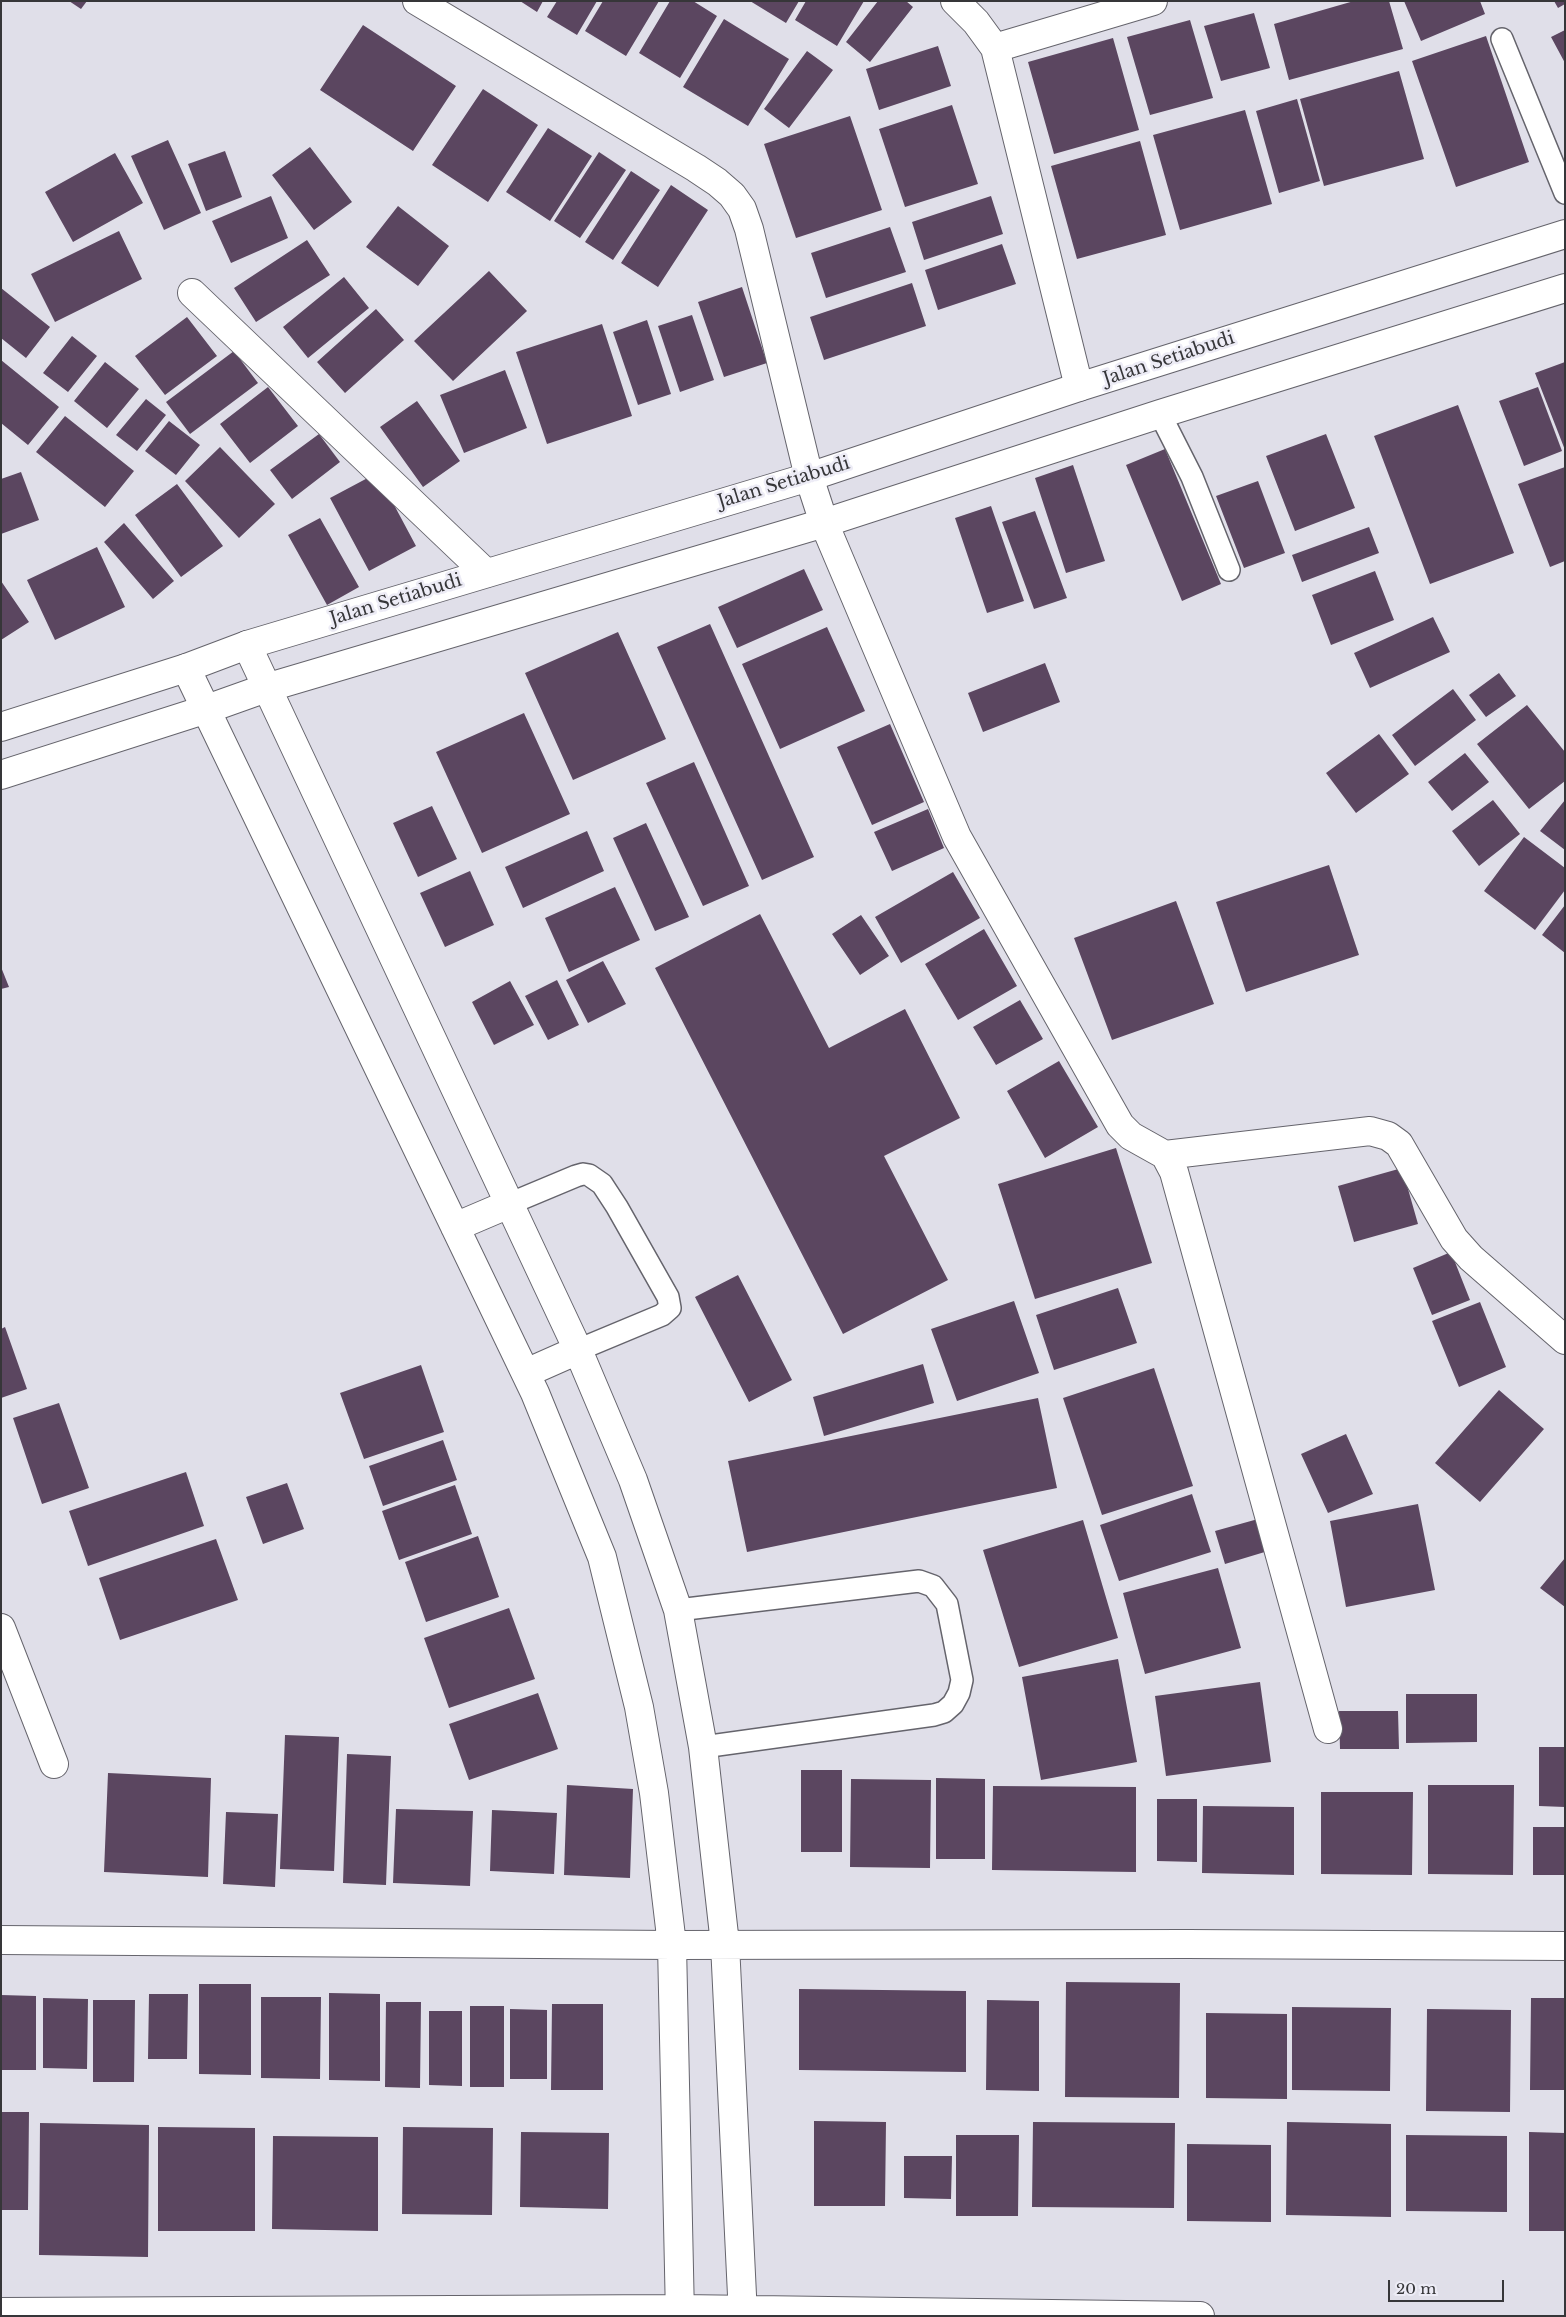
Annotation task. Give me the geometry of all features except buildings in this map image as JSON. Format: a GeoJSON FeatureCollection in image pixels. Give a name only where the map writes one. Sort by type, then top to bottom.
{"type":"FeatureCollection","features":[{"type":"Feature","properties":{"kind":"street"},"geometry":{"type":"LineString","coordinates":[[417,1],[696,168],[732,195],[742,209],[749,229],[809,477],[824,523],[957,837],[1120,1125],[1131,1136],[1156,1147],[1165,1155],[1174,1172],[1328,1729]]}},
{"type":"Feature","properties":{"kind":"street"},"geometry":{"type":"LineString","coordinates":[[955,1],[976,22],[995,48],[1079,387]]}},
{"type":"Feature","properties":{"kind":"street"},"geometry":{"type":"LineString","coordinates":[[995,48],[1153,1]]}},
{"type":"Feature","properties":{"kind":"street","name":"Jalan Setiabudi"},"geometry":{"type":"LineString","coordinates":[[1,728],[186,668],[247,645],[809,477],[1079,387],[1565,234]]}},
{"type":"Feature","properties":{"kind":"street"},"geometry":{"type":"LineString","coordinates":[[1,775],[207,710],[266,688],[824,523],[1160,414],[1565,288]]}},
{"type":"Feature","properties":{"kind":"street"},"geometry":{"type":"LineString","coordinates":[[192,293],[486,572]]}},
{"type":"Feature","properties":{"kind":"street"},"geometry":{"type":"LineString","coordinates":[[247,645],[578,1350],[633,1480],[678,1610],[703,1747],[726,1944],[743,2313]]}},
{"type":"Feature","properties":{"kind":"street"},"geometry":{"type":"LineString","coordinates":[[186,668],[526,1374],[602,1558],[641,1717],[654,1793],[672,1945],[680,2313]]}},
{"type":"Feature","properties":{"kind":"street"},"geometry":{"type":"LineString","coordinates":[[1165,1155],[1370,1131],[1388,1136],[1399,1144],[1439,1215],[1465,1252],[1565,1340]]}},
{"type":"Feature","properties":{"kind":"street"},"geometry":{"type":"LineString","coordinates":[[455,1227],[509,1204]]}},
{"type":"Feature","properties":{"kind":"street"},"geometry":{"type":"LineString","coordinates":[[526,1374],[578,1350]]}},
{"type":"Feature","properties":{"kind":"street"},"geometry":{"type":"LineString","coordinates":[[1,1628],[54,1764]]}},
{"type":"Feature","properties":{"kind":"street"},"geometry":{"type":"LineString","coordinates":[[1,1940],[672,1945],[1565,1946]]}},
{"type":"Feature","properties":{"kind":"street"},"geometry":{"type":"LineString","coordinates":[[1,2312],[1200,2316]]}},
{"type":"Feature","properties":{"kind":"lane"},"geometry":{"type":"LineString","coordinates":[[1502,38],[1565,193]]}},
{"type":"Feature","properties":{"kind":"lane"},"geometry":{"type":"LineString","coordinates":[[1160,414],[1192,477],[1229,570]]}},
{"type":"Feature","properties":{"kind":"lane"},"geometry":{"type":"LineString","coordinates":[[509,1204],[576,1176],[589,1175],[602,1184],[668,1297],[670,1308],[662,1315],[578,1350]]}},
{"type":"Feature","properties":{"kind":"lane"},"geometry":{"type":"LineString","coordinates":[[678,1610],[919,1581],[933,1586],[947,1604],[962,1680],[959,1694],[953,1704],[944,1712],[934,1715],[703,1747]]}}]}
